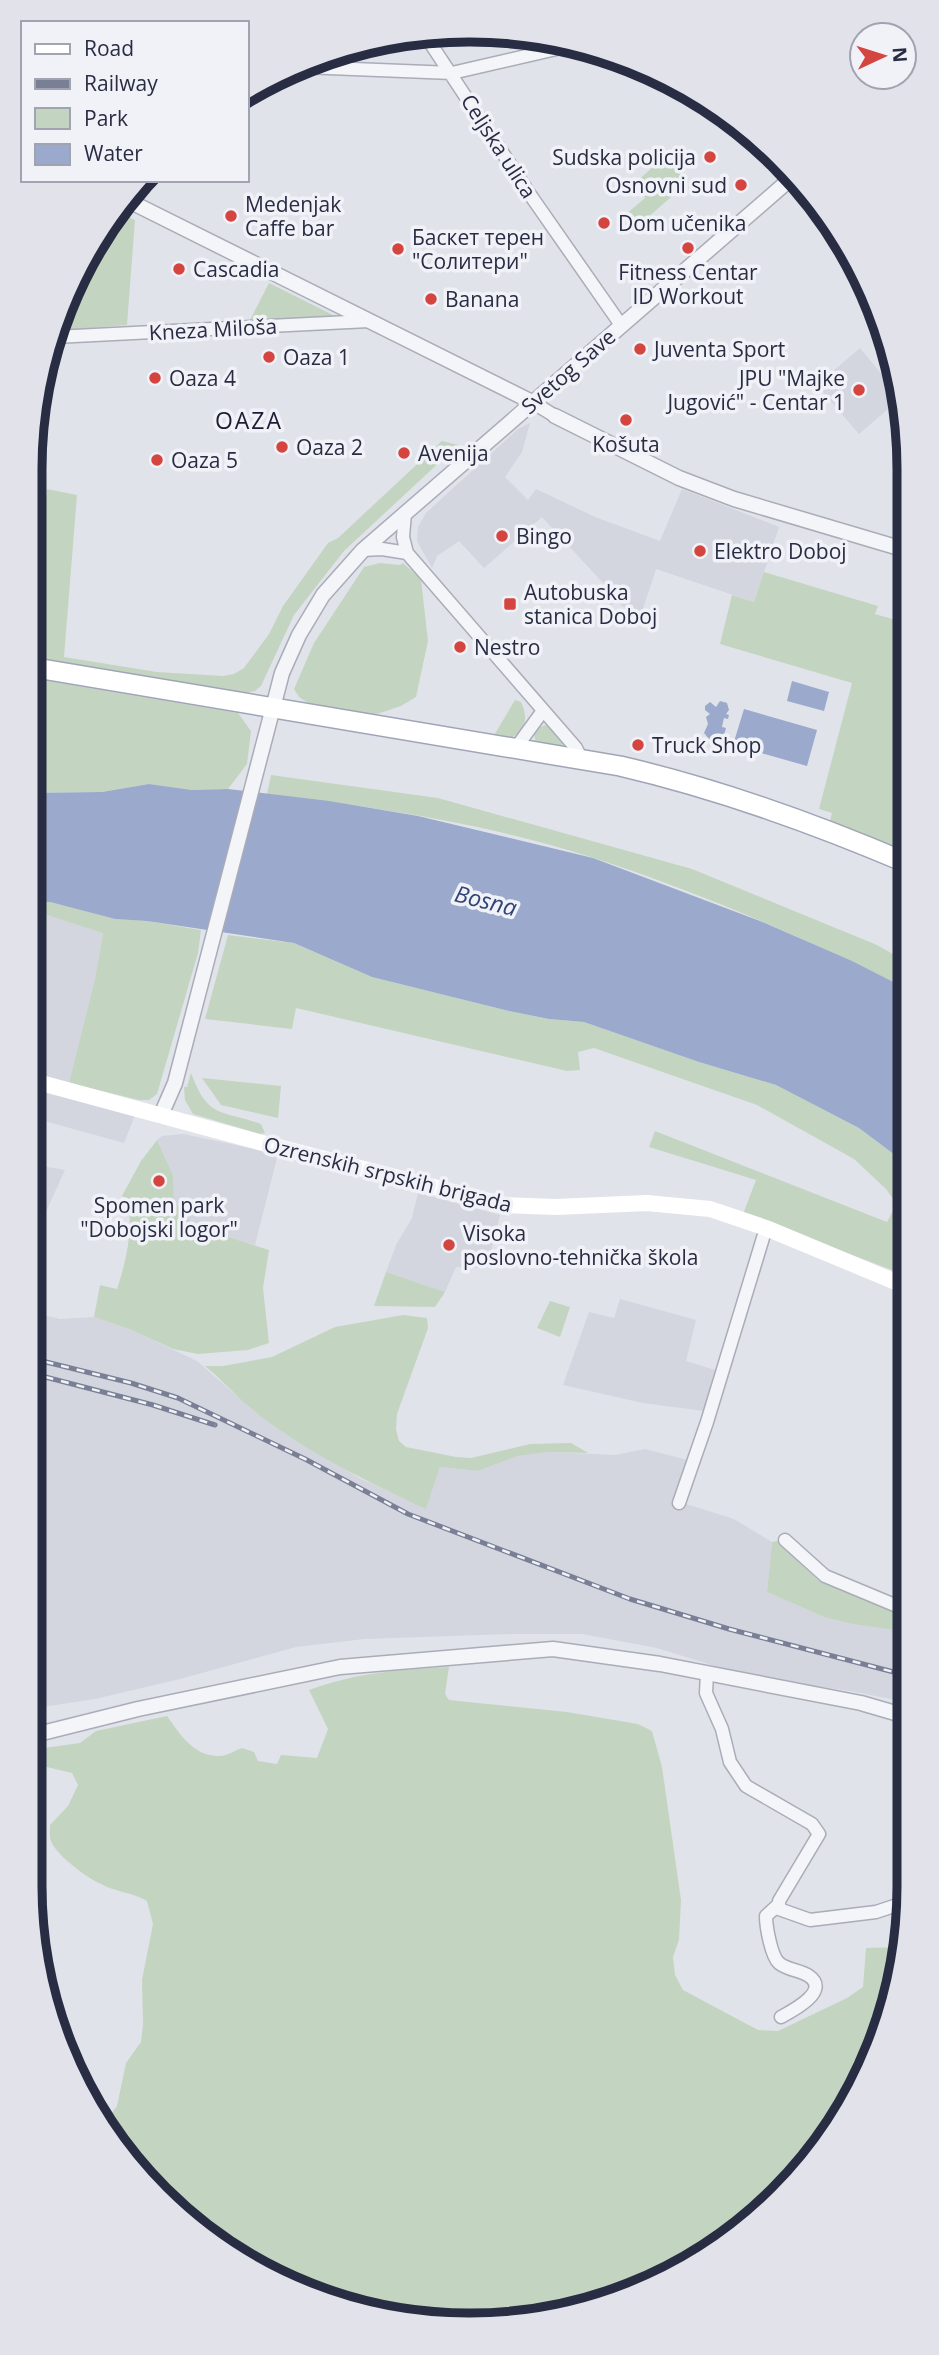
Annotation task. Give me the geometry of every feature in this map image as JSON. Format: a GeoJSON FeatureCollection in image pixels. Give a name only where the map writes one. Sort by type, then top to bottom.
{"type":"FeatureCollection","features":[{"type":"Feature","properties":{"kind":"main road"},"geometry":{"type":"LineString","coordinates":[[42,669],[620,766],[742,799],[829,830],[897,859]]}},
{"type":"Feature","properties":{"kind":"main road","name":"Ozrenskih srpskih brigada"},"geometry":{"type":"LineString","coordinates":[[42,1083],[504,1205],[556,1207],[647,1203],[691,1206],[729,1214],[897,1282]]}},
{"type":"Feature","properties":{"kind":"street","name":"Celjska ulica"},"geometry":{"type":"LineString","coordinates":[[431,44],[531,196],[621,325]]}},
{"type":"Feature","properties":{"kind":"street"},"geometry":{"type":"LineString","coordinates":[[325,68],[452,73],[552,50]]}},
{"type":"Feature","properties":{"kind":"street","name":"Svetog Save"},"geometry":{"type":"LineString","coordinates":[[161,1115],[175,1083],[282,673],[299,635],[323,595],[363,550],[786,183]]}},
{"type":"Feature","properties":{"kind":"street"},"geometry":{"type":"LineString","coordinates":[[134,204],[372,321],[679,478],[734,499],[897,548]]}},
{"type":"Feature","properties":{"kind":"street","name":"Kneza Miloša"},"geometry":{"type":"LineString","coordinates":[[64,337],[372,321]]}},
{"type":"Feature","properties":{"kind":"street"},"geometry":{"type":"LineString","coordinates":[[405,513],[403,537],[407,553],[542,712],[576,748],[582,760]]}},
{"type":"Feature","properties":{"kind":"street"},"geometry":{"type":"LineString","coordinates":[[363,550],[382,549],[407,553]]}},
{"type":"Feature","properties":{"kind":"street"},"geometry":{"type":"LineString","coordinates":[[515,749],[542,712]]}},
{"type":"Feature","properties":{"kind":"street"},"geometry":{"type":"LineString","coordinates":[[679,1503],[708,1422],[766,1228]]}},
{"type":"Feature","properties":{"kind":"street"},"geometry":{"type":"LineString","coordinates":[[785,1540],[825,1576],[897,1606]]}},
{"type":"Feature","properties":{"kind":"street"},"geometry":{"type":"LineString","coordinates":[[42,1734],[138,1709],[340,1667],[553,1649],[707,1673],[862,1703],[897,1713]]}},
{"type":"Feature","properties":{"kind":"street"},"geometry":{"type":"LineString","coordinates":[[707,1673],[706,1693],[722,1729],[730,1762],[746,1786],[812,1824],[819,1834],[778,1905],[766,1916],[766,1926],[776,1959],[780,1964],[811,1977],[815,1983],[814,1993],[804,2004],[781,2017]]}},
{"type":"Feature","properties":{"kind":"street"},"geometry":{"type":"LineString","coordinates":[[778,1905],[782,1910],[810,1920],[876,1912],[896,1905]]}},
{"type":"Feature","properties":{"kind":"shaded area","name":"JPU \"Majke Jugović\" - Centar 1"},"geometry":{"type":"Polygon","coordinates":[[[860,348],[888,382],[892,406],[859,434],[817,385],[860,348]]]}},
{"type":"Feature","properties":{"kind":"shaded area"},"geometry":{"type":"Polygon","coordinates":[[[530,423],[522,452],[505,477],[528,500],[536,489],[595,517],[660,541],[682,489],[779,527],[754,602],[656,569],[639,621],[619,603],[609,605],[608,592],[603,583],[542,517],[484,568],[459,541],[437,556],[432,568],[417,541],[418,527],[426,513],[518,429],[530,423]]]}},
{"type":"Feature","properties":{"kind":"shaded area"},"geometry":{"type":"Polygon","coordinates":[[[42,913],[103,932],[95,979],[69,1083],[42,1075],[42,913]]]}},
{"type":"Feature","properties":{"kind":"shaded area"},"geometry":{"type":"Polygon","coordinates":[[[42,1090],[135,1115],[124,1143],[42,1120],[42,1090]]]}},
{"type":"Feature","properties":{"kind":"shaded area"},"geometry":{"type":"Polygon","coordinates":[[[183,1134],[278,1154],[255,1245],[194,1227],[174,1201],[173,1175],[157,1140],[162,1136],[183,1134]]]}},
{"type":"Feature","properties":{"kind":"shaded area"},"geometry":{"type":"Polygon","coordinates":[[[42,1166],[65,1170],[42,1221],[42,1166]]]}},
{"type":"Feature","properties":{"kind":"shaded area"},"geometry":{"type":"Polygon","coordinates":[[[418,1193],[500,1215],[488,1264],[480,1268],[456,1267],[445,1292],[386,1272],[396,1245],[412,1218],[418,1193]]]}},
{"type":"Feature","properties":{"kind":"shaded area"},"geometry":{"type":"Polygon","coordinates":[[[620,1299],[696,1320],[686,1361],[715,1370],[704,1411],[643,1403],[563,1385],[589,1312],[614,1318],[620,1299]]]}},
{"type":"Feature","properties":{"kind":"shaded area"},"geometry":{"type":"Polygon","coordinates":[[[42,1315],[60,1319],[94,1317],[129,1329],[197,1361],[253,1410],[286,1434],[359,1478],[426,1508],[440,1467],[478,1471],[518,1456],[548,1452],[615,1455],[645,1449],[699,1463],[686,1504],[734,1519],[772,1542],[767,1592],[824,1617],[897,1630],[897,1701],[850,1691],[747,1676],[657,1648],[582,1634],[364,1639],[296,1647],[95,1699],[42,1707],[42,1315]]]}},
{"type":"Feature","properties":{"kind":"green space"},"geometry":{"type":"Polygon","coordinates":[[[665,156],[688,182],[637,227],[626,214],[645,198],[634,184],[665,156]]]}},
{"type":"Feature","properties":{"kind":"green space"},"geometry":{"type":"Polygon","coordinates":[[[125,216],[135,220],[127,325],[66,330],[86,280],[125,216]]]}},
{"type":"Feature","properties":{"kind":"green space"},"geometry":{"type":"Polygon","coordinates":[[[269,283],[337,317],[250,320],[269,283]]]}},
{"type":"Feature","properties":{"kind":"green space"},"geometry":{"type":"Polygon","coordinates":[[[442,441],[458,445],[344,551],[294,615],[261,686],[255,691],[244,693],[42,666],[42,533],[47,489],[77,495],[64,657],[157,672],[223,676],[234,674],[244,668],[269,634],[283,606],[328,543],[338,538],[442,441]]]}},
{"type":"Feature","properties":{"kind":"green space"},"geometry":{"type":"Polygon","coordinates":[[[380,563],[403,563],[421,579],[428,641],[416,697],[401,706],[371,716],[308,703],[299,697],[294,689],[314,643],[364,567],[380,563]]]}},
{"type":"Feature","properties":{"kind":"green space"},"geometry":{"type":"Polygon","coordinates":[[[764,572],[878,606],[875,614],[897,620],[897,850],[830,821],[832,813],[819,809],[852,683],[720,644],[732,595],[754,602],[764,572]]]}},
{"type":"Feature","properties":{"kind":"green space"},"geometry":{"type":"Polygon","coordinates":[[[42,680],[238,713],[251,731],[247,764],[228,789],[192,790],[149,784],[102,792],[42,793],[42,680]]]}},
{"type":"Feature","properties":{"kind":"green space"},"geometry":{"type":"Polygon","coordinates":[[[515,700],[521,702],[523,708],[523,727],[510,738],[493,737],[515,700]]]}},
{"type":"Feature","properties":{"kind":"green space"},"geometry":{"type":"Polygon","coordinates":[[[546,725],[563,742],[562,746],[536,743],[534,734],[546,725]]]}},
{"type":"Feature","properties":{"kind":"green space"},"geometry":{"type":"Polygon","coordinates":[[[271,775],[438,798],[692,869],[877,945],[897,956],[897,984],[831,952],[674,886],[555,846],[432,818],[267,794],[271,775]]]}},
{"type":"Feature","properties":{"kind":"green space"},"geometry":{"type":"Polygon","coordinates":[[[42,902],[115,919],[201,930],[198,953],[157,1094],[149,1100],[69,1083],[95,979],[103,933],[42,913],[42,902]]]}},
{"type":"Feature","properties":{"kind":"green space"},"geometry":{"type":"Polygon","coordinates":[[[228,935],[294,943],[372,977],[509,1011],[549,1019],[584,1022],[699,1062],[776,1085],[859,1128],[897,1156],[897,1272],[743,1214],[756,1180],[649,1147],[655,1131],[887,1222],[895,1207],[893,1199],[854,1159],[757,1105],[594,1048],[578,1052],[580,1070],[567,1071],[296,1008],[292,1029],[205,1019],[228,935]]]}},
{"type":"Feature","properties":{"kind":"green space"},"geometry":{"type":"Polygon","coordinates":[[[191,1073],[197,1088],[210,1106],[226,1114],[261,1124],[265,1133],[260,1134],[193,1114],[185,1100],[184,1087],[187,1087],[191,1073]]]}},
{"type":"Feature","properties":{"kind":"green space"},"geometry":{"type":"Polygon","coordinates":[[[202,1078],[281,1086],[278,1118],[221,1105],[202,1078]]]}},
{"type":"Feature","properties":{"kind":"green space"},"geometry":{"type":"Polygon","coordinates":[[[157,1140],[173,1175],[174,1201],[194,1226],[269,1250],[263,1288],[269,1343],[248,1350],[198,1354],[173,1349],[94,1317],[100,1285],[117,1289],[124,1266],[130,1222],[128,1199],[122,1196],[141,1161],[157,1140]]]}},
{"type":"Feature","properties":{"kind":"green space"},"geometry":{"type":"Polygon","coordinates":[[[386,1272],[445,1292],[435,1307],[374,1306],[386,1272]]]}},
{"type":"Feature","properties":{"kind":"green space"},"geometry":{"type":"Polygon","coordinates":[[[550,1301],[570,1307],[560,1337],[537,1328],[550,1301]]]}},
{"type":"Feature","properties":{"kind":"green space"},"geometry":{"type":"Polygon","coordinates":[[[403,1315],[427,1318],[428,1328],[397,1414],[396,1429],[399,1441],[406,1447],[471,1458],[530,1444],[571,1443],[588,1453],[548,1452],[518,1456],[478,1471],[440,1467],[426,1509],[359,1476],[294,1439],[253,1410],[205,1366],[223,1366],[272,1357],[335,1327],[403,1315]]]}},
{"type":"Feature","properties":{"kind":"green space"},"geometry":{"type":"Polygon","coordinates":[[[777,1541],[818,1580],[897,1612],[897,1630],[824,1617],[767,1592],[772,1542],[777,1541]]]}},
{"type":"Feature","properties":{"kind":"green space"},"geometry":{"type":"Polygon","coordinates":[[[449,1667],[445,1694],[449,1700],[567,1712],[638,1724],[652,1731],[662,1767],[681,1900],[679,1940],[673,1957],[675,1975],[683,1990],[758,2030],[778,2031],[847,1998],[863,1987],[866,1948],[892,1947],[882,1996],[864,2049],[840,2099],[809,2146],[772,2188],[730,2225],[659,2269],[607,2290],[553,2305],[470,2313],[386,2305],[332,2290],[280,2269],[209,2225],[167,2188],[130,2146],[110,2116],[117,2106],[126,2063],[141,2042],[142,1980],[153,1924],[147,1901],[95,1881],[73,1866],[54,1847],[50,1825],[68,1806],[78,1785],[72,1773],[42,1766],[42,1748],[80,1743],[96,1731],[167,1716],[189,1744],[203,1753],[223,1756],[242,1748],[254,1752],[258,1761],[277,1764],[281,1755],[317,1758],[328,1729],[309,1690],[362,1676],[449,1667]]]}},
{"type":"Feature","properties":{"kind":"water"},"geometry":{"type":"Polygon","coordinates":[[[792,681],[829,692],[824,711],[787,701],[792,681]]]}},
{"type":"Feature","properties":{"kind":"water"},"geometry":{"type":"Polygon","coordinates":[[[720,701],[727,703],[729,710],[726,714],[729,715],[728,719],[724,718],[722,727],[726,728],[722,742],[709,739],[704,733],[708,724],[706,717],[710,714],[705,710],[705,706],[710,702],[716,707],[720,701]]]}},
{"type":"Feature","properties":{"kind":"water"},"geometry":{"type":"Polygon","coordinates":[[[744,709],[817,730],[807,766],[733,745],[744,709]]]}},
{"type":"Feature","properties":{"kind":"water","name":"Bosna"},"geometry":{"type":"Polygon","coordinates":[[[149,784],[192,790],[228,789],[329,801],[418,816],[593,858],[760,921],[852,961],[897,984],[897,1156],[859,1128],[776,1085],[699,1062],[584,1022],[549,1019],[509,1011],[372,977],[294,943],[147,921],[115,919],[42,902],[42,793],[102,792],[149,784]]]}},
{"type":"Feature","properties":{"kind":"railway"},"geometry":{"type":"LineString","coordinates":[[42,1361],[131,1383],[178,1398],[305,1459],[408,1514],[630,1599],[729,1629],[897,1673]]}},
{"type":"Feature","properties":{"kind":"railway"},"geometry":{"type":"LineString","coordinates":[[42,1376],[153,1405],[215,1425]]}},
{"type":"Feature","properties":{"kind":"place","name":"Sudska policija"},"geometry":{"type":"Point","coordinates":[710,157]}},
{"type":"Feature","properties":{"kind":"place","name":"Osnovni sud"},"geometry":{"type":"Point","coordinates":[741,185]}},
{"type":"Feature","properties":{"kind":"place","name":"Medenjak Caffe bar"},"geometry":{"type":"Point","coordinates":[231,216]}},
{"type":"Feature","properties":{"kind":"place","name":"Dom učenika"},"geometry":{"type":"Point","coordinates":[604,223]}},
{"type":"Feature","properties":{"kind":"place","name":"Fitness Centar ID Workout"},"geometry":{"type":"Point","coordinates":[688,248]}},
{"type":"Feature","properties":{"kind":"place","name":"Баскет терен \"Солитери\""},"geometry":{"type":"Point","coordinates":[398,249]}},
{"type":"Feature","properties":{"kind":"place","name":"Cascadia"},"geometry":{"type":"Point","coordinates":[179,269]}},
{"type":"Feature","properties":{"kind":"place","name":"Banana"},"geometry":{"type":"Point","coordinates":[431,299]}},
{"type":"Feature","properties":{"kind":"place","name":"Juventa Sport"},"geometry":{"type":"Point","coordinates":[640,349]}},
{"type":"Feature","properties":{"kind":"place","name":"Oaza 1"},"geometry":{"type":"Point","coordinates":[269,357]}},
{"type":"Feature","properties":{"kind":"place","name":"Oaza 4"},"geometry":{"type":"Point","coordinates":[155,378]}},
{"type":"Feature","properties":{"kind":"place","name":"JPU \"Majke Jugović\" - Centar 1"},"geometry":{"type":"Point","coordinates":[859,390]}},
{"type":"Feature","properties":{"kind":"place","name":"Košuta"},"geometry":{"type":"Point","coordinates":[626,420]}},
{"type":"Feature","properties":{"kind":"place","name":"Oaza 2"},"geometry":{"type":"Point","coordinates":[282,447]}},
{"type":"Feature","properties":{"kind":"place","name":"Avenija"},"geometry":{"type":"Point","coordinates":[404,453]}},
{"type":"Feature","properties":{"kind":"place","name":"Oaza 5"},"geometry":{"type":"Point","coordinates":[157,460]}},
{"type":"Feature","properties":{"kind":"place","name":"Bingo"},"geometry":{"type":"Point","coordinates":[502,536]}},
{"type":"Feature","properties":{"kind":"place","name":"Elektro Doboj"},"geometry":{"type":"Point","coordinates":[700,551]}},
{"type":"Feature","properties":{"kind":"place","name":"Autobuska stanica Doboj"},"geometry":{"type":"Point","coordinates":[510,604]}},
{"type":"Feature","properties":{"kind":"place","name":"Nestro"},"geometry":{"type":"Point","coordinates":[460,647]}},
{"type":"Feature","properties":{"kind":"place","name":"Truck Shop"},"geometry":{"type":"Point","coordinates":[638,745]}},
{"type":"Feature","properties":{"kind":"place","name":"Spomen park \"Dobojski logor\""},"geometry":{"type":"Point","coordinates":[159,1181]}},
{"type":"Feature","properties":{"kind":"place","name":"Visoka poslovno-tehnička škola"},"geometry":{"type":"Point","coordinates":[449,1245]}},
{"type":"Feature","properties":{"kind":"district","name":"OAZA"},"geometry":{"type":"Point","coordinates":[249,420]}}]}
